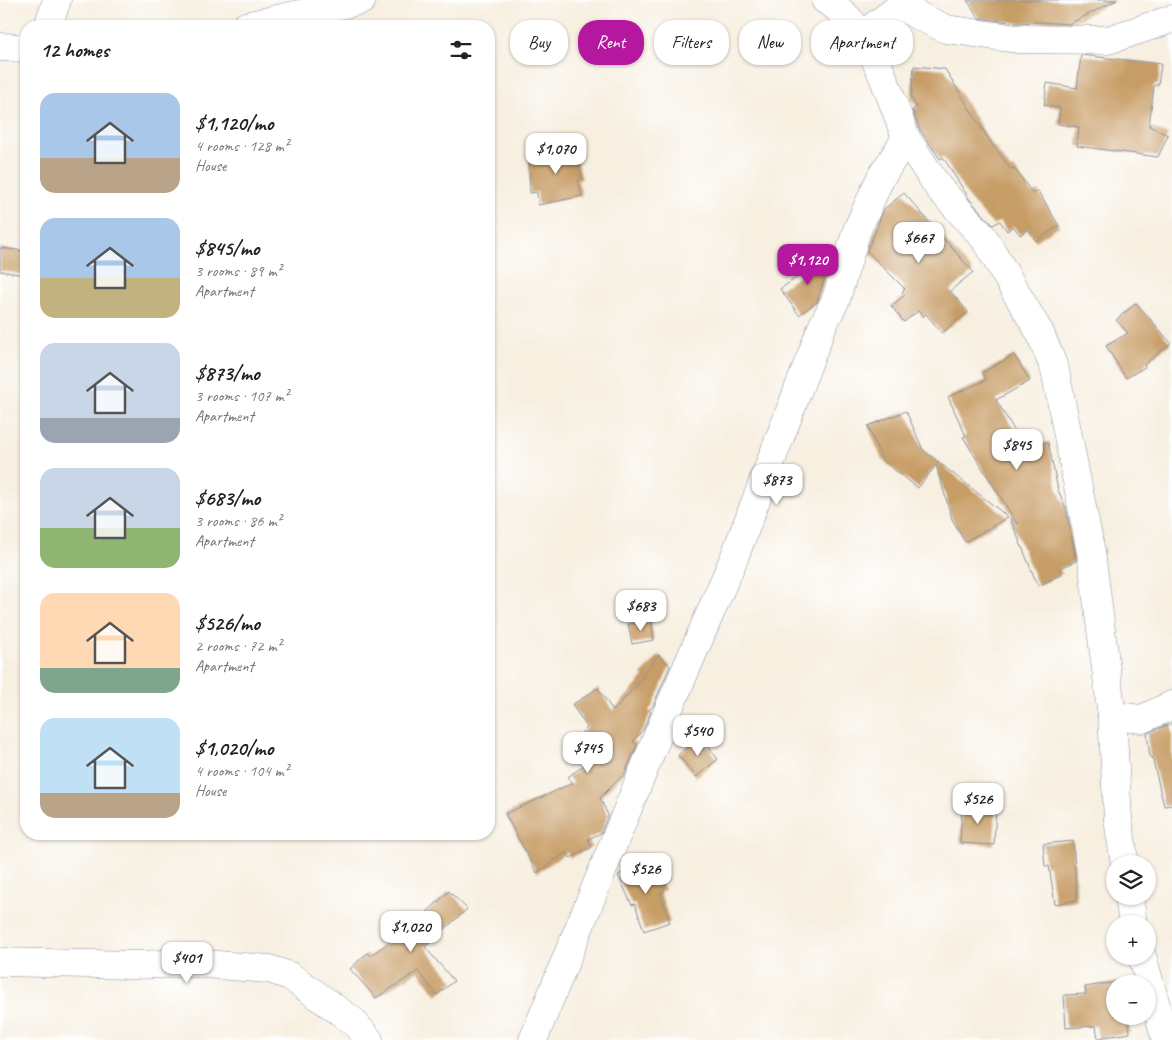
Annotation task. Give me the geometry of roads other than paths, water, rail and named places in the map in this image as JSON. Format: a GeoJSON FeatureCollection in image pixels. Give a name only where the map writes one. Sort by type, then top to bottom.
{"type":"FeatureCollection","features":[{"type":"Feature","properties":{"kind":"street"},"geometry":{"type":"LineString","coordinates":[[50,20],[57,0]]}},
{"type":"Feature","properties":{"kind":"street"},"geometry":{"type":"LineString","coordinates":[[273,20],[362,0]]}},
{"type":"Feature","properties":{"kind":"street"},"geometry":{"type":"LineString","coordinates":[[825,0],[832,4],[847,20]]}},
{"type":"Feature","properties":{"kind":"street"},"geometry":{"type":"LineString","coordinates":[[882,20],[905,3],[946,29],[1017,39],[1108,40],[1172,19]]}},
{"type":"Feature","properties":{"kind":"street"},"geometry":{"type":"LineString","coordinates":[[0,47],[20,48]]}},
{"type":"Feature","properties":{"kind":"street"},"geometry":{"type":"LineString","coordinates":[[878,65],[906,138],[938,187],[984,238],[1040,333],[1055,370],[1090,552],[1112,716],[1118,819],[1123,855]]}},
{"type":"Feature","properties":{"kind":"street"},"geometry":{"type":"LineString","coordinates":[[533,1040],[652,749],[734,558],[822,327],[836,299],[857,230],[881,177],[906,138]]}},
{"type":"Feature","properties":{"kind":"street"},"geometry":{"type":"LineString","coordinates":[[1112,716],[1142,720],[1172,705]]}},
{"type":"Feature","properties":{"kind":"street"},"geometry":{"type":"LineString","coordinates":[[0,962],[133,965],[192,963],[269,969],[290,976],[353,1021],[369,1040]]}},
{"type":"Feature","properties":{"kind":"street"},"geometry":{"type":"LineString","coordinates":[[1145,965],[1166,1040]]}}]}
